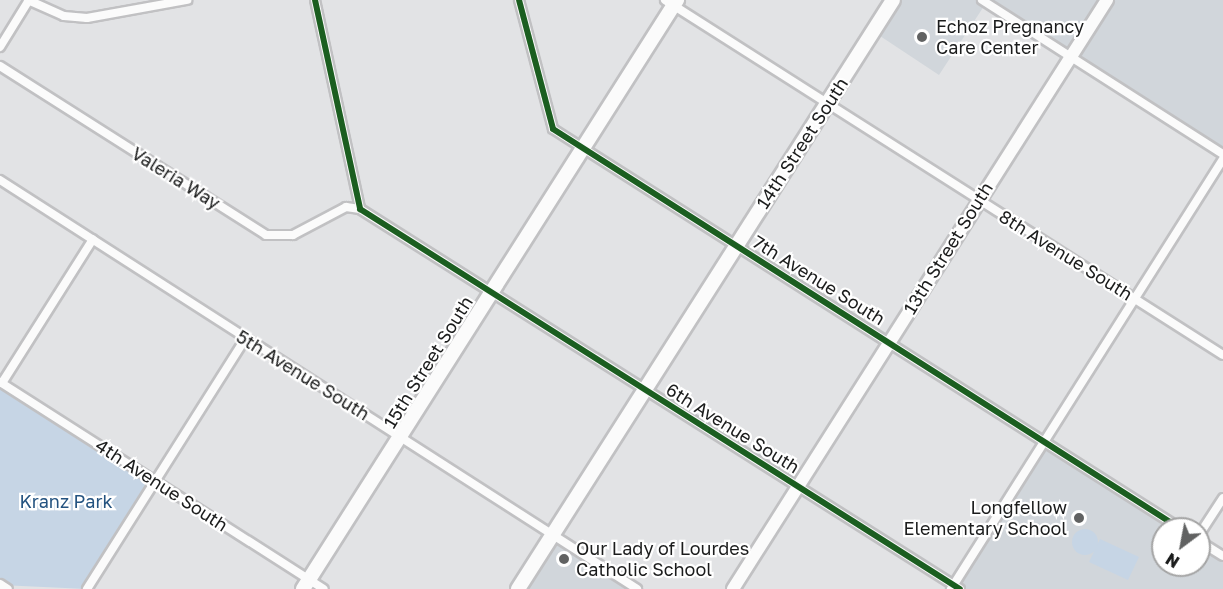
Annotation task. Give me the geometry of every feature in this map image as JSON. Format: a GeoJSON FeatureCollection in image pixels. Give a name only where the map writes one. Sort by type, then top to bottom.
{"type":"FeatureCollection","features":[{"type":"Feature","properties":{"kind":"main road","name":"14th Street South"},"geometry":{"type":"LineString","coordinates":[[518,589],[894,0]]}},
{"type":"Feature","properties":{"kind":"main road","name":"15th Street South"},"geometry":{"type":"LineString","coordinates":[[306,584],[672,2]]}},
{"type":"Feature","properties":{"kind":"street"},"geometry":{"type":"LineString","coordinates":[[0,47],[29,0],[64,16],[87,18],[187,0]]}},
{"type":"Feature","properties":{"kind":"street"},"geometry":{"type":"LineString","coordinates":[[315,0],[360,209]]}},
{"type":"Feature","properties":{"kind":"street","name":"7th Avenue South"},"geometry":{"type":"LineString","coordinates":[[519,0],[547,119],[581,147],[1162,517]]}},
{"type":"Feature","properties":{"kind":"street"},"geometry":{"type":"LineString","coordinates":[[982,0],[1223,153]]}},
{"type":"Feature","properties":{"kind":"street","name":"13th Street South"},"geometry":{"type":"LineString","coordinates":[[733,589],[1107,0]]}},
{"type":"Feature","properties":{"kind":"street","name":"8th Avenue South"},"geometry":{"type":"LineString","coordinates":[[672,2],[827,104],[1223,355]]}},
{"type":"Feature","properties":{"kind":"street","name":"Valeria Way"},"geometry":{"type":"LineString","coordinates":[[0,66],[266,235],[293,235],[346,207],[360,209]]}},
{"type":"Feature","properties":{"kind":"street"},"geometry":{"type":"LineString","coordinates":[[954,588],[1043,442],[1223,159]]}},
{"type":"Feature","properties":{"kind":"street","name":"5th Avenue South"},"geometry":{"type":"LineString","coordinates":[[0,180],[637,589]]}},
{"type":"Feature","properties":{"kind":"street","name":"6th Avenue South"},"geometry":{"type":"LineString","coordinates":[[360,209],[954,588]]}},
{"type":"Feature","properties":{"kind":"street"},"geometry":{"type":"LineString","coordinates":[[1,382],[93,239]]}},
{"type":"Feature","properties":{"kind":"street"},"geometry":{"type":"LineString","coordinates":[[87,589],[245,339]]}},
{"type":"Feature","properties":{"kind":"street","name":"4th Avenue South"},"geometry":{"type":"LineString","coordinates":[[1,382],[155,480],[306,584],[324,589]]}},
{"type":"Feature","properties":{"kind":"street"},"geometry":{"type":"LineString","coordinates":[[1211,517],[1223,498]]}},
{"type":"Feature","properties":{"kind":"street"},"geometry":{"type":"LineString","coordinates":[[0,584],[8,589]]}},
{"type":"Feature","properties":{"kind":"shaded area"},"geometry":{"type":"Polygon","coordinates":[[[893,0],[1223,0],[1223,154],[986,3],[939,75],[874,32],[893,0]]]}},
{"type":"Feature","properties":{"kind":"shaded area","name":"Longfellow Elementary School"},"geometry":{"type":"Polygon","coordinates":[[[1043,442],[1162,517],[1151,517],[1151,577],[1211,577],[1211,548],[1223,556],[1223,589],[960,589],[953,585],[1043,442]]]}},
{"type":"Feature","properties":{"kind":"shaded area","name":"Our Lady of Lourdes Catholic School"},"geometry":{"type":"Polygon","coordinates":[[[552,535],[637,589],[518,589],[552,535]]]}},
{"type":"Feature","properties":{"kind":"green space","name":"Kranz Park"},"geometry":{"type":"Polygon","coordinates":[[[0,383],[155,481],[87,589],[0,585],[0,383]]]}},
{"type":"Feature","properties":{"kind":"green space"},"geometry":{"type":"Polygon","coordinates":[[[1085,529],[1094,533],[1098,542],[1094,551],[1085,555],[1076,551],[1072,542],[1076,533],[1085,529]]]}},
{"type":"Feature","properties":{"kind":"green space"},"geometry":{"type":"Polygon","coordinates":[[[1100,539],[1139,557],[1128,580],[1089,562],[1100,539]]]}},
{"type":"Feature","properties":{"kind":"cycle path"},"geometry":{"type":"LineString","coordinates":[[315,0],[360,209],[960,589]]}},
{"type":"Feature","properties":{"kind":"cycle path"},"geometry":{"type":"LineString","coordinates":[[519,0],[553,129],[1162,517]]}},
{"type":"Feature","properties":{"kind":"place","name":"Echoz Pregnancy Care Center"},"geometry":{"type":"Point","coordinates":[922,37]}},
{"type":"Feature","properties":{"kind":"place","name":"Longfellow Elementary School"},"geometry":{"type":"Point","coordinates":[1079,518]}},
{"type":"Feature","properties":{"kind":"place","name":"Our Lady of Lourdes Catholic School"},"geometry":{"type":"Point","coordinates":[564,559]}}]}
